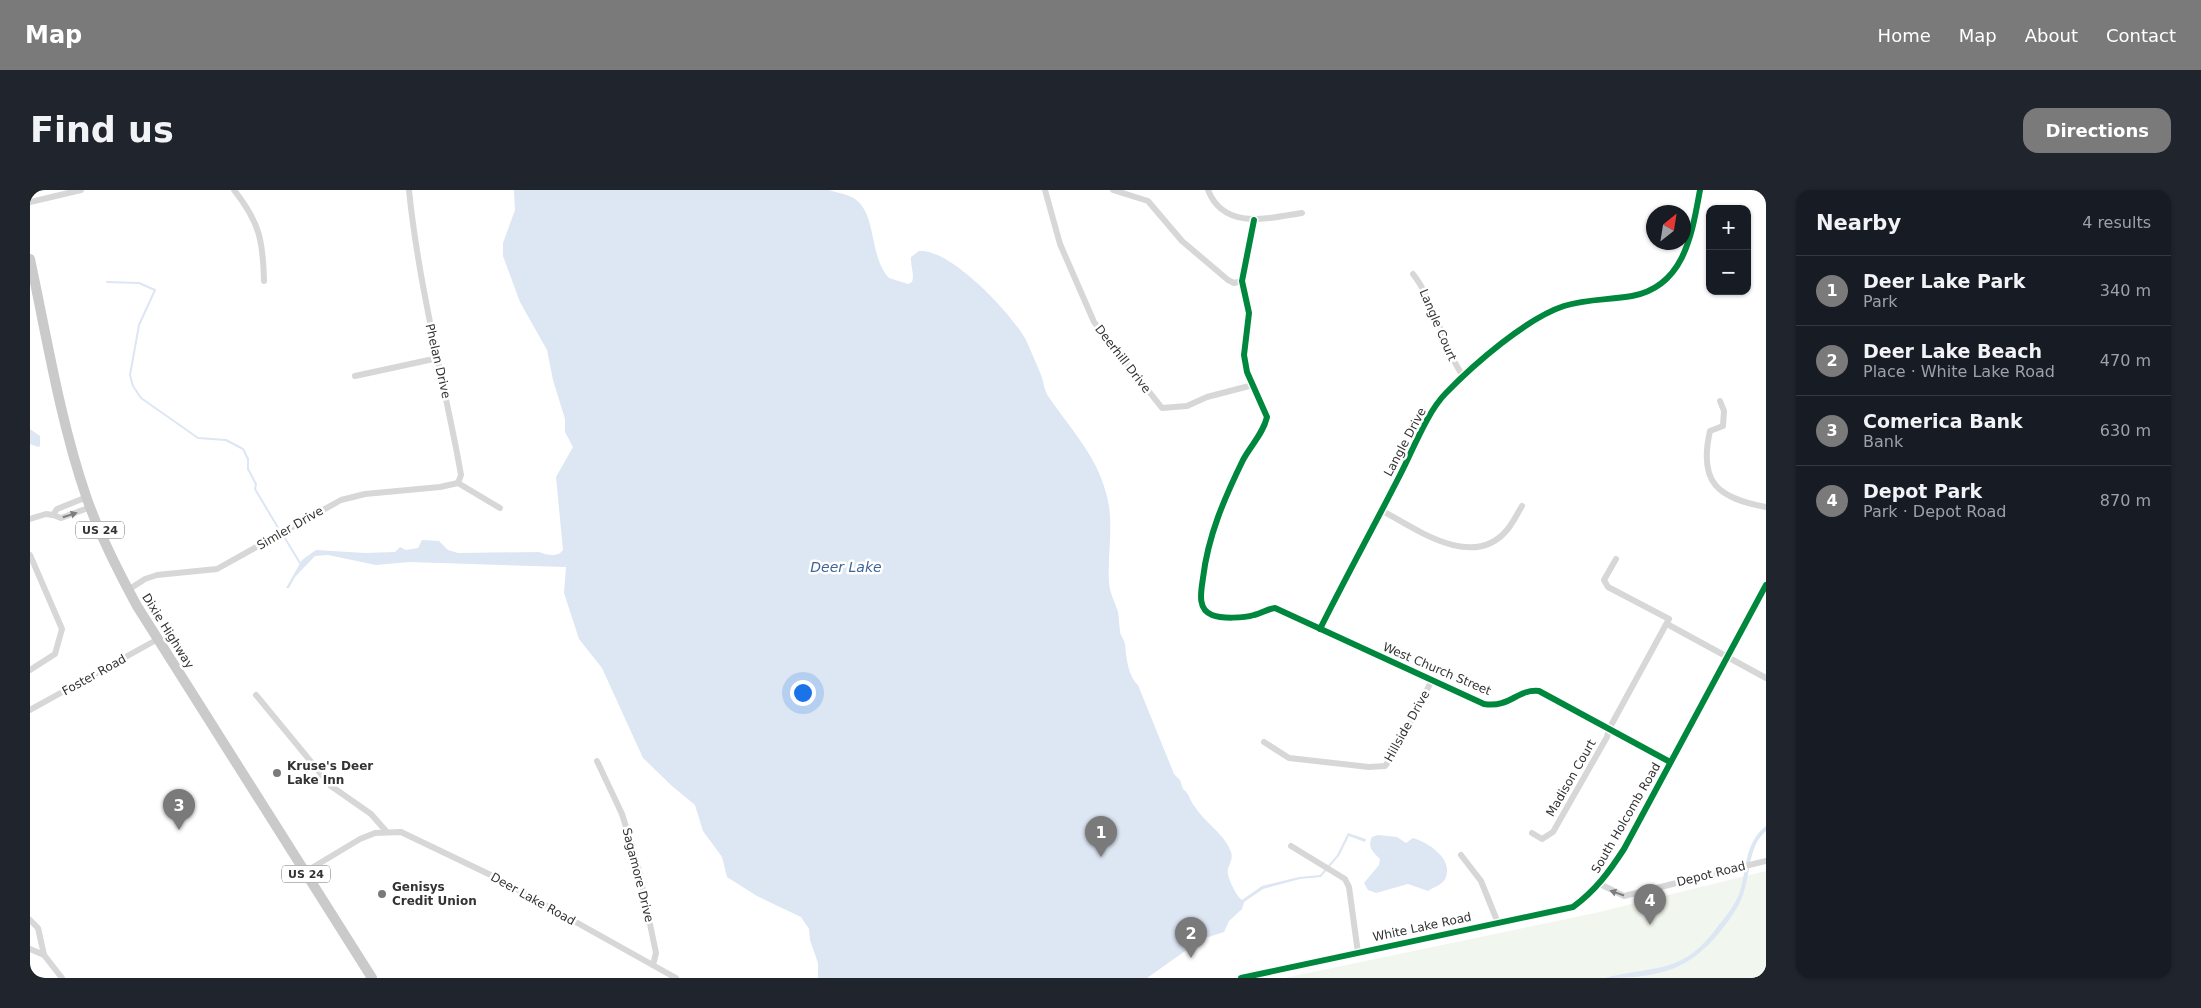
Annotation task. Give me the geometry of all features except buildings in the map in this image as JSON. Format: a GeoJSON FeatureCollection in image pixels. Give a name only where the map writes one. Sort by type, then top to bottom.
{"type":"FeatureCollection","features":[{"type":"Feature","properties":{"kind":"main road","name":"Dixie Highway"},"geometry":{"type":"LineString","coordinates":[[30,260],[71,446],[91,508],[116,566],[128,590],[158,639],[372,978]]}},
{"type":"Feature","properties":{"kind":"street"},"geometry":{"type":"LineString","coordinates":[[30,202],[81,190]]}},
{"type":"Feature","properties":{"kind":"street"},"geometry":{"type":"LineString","coordinates":[[234,190],[259,228],[263,253],[264,281]]}},
{"type":"Feature","properties":{"kind":"street","name":"Phelan Drive"},"geometry":{"type":"LineString","coordinates":[[409,190],[413,230],[461,475],[458,483]]}},
{"type":"Feature","properties":{"kind":"street","name":"Deerhill Drive"},"geometry":{"type":"LineString","coordinates":[[1045,190],[1060,244],[1094,322],[1162,408],[1187,406],[1208,397],[1253,385]]}},
{"type":"Feature","properties":{"kind":"street"},"geometry":{"type":"LineString","coordinates":[[1113,190],[1148,201],[1182,241],[1228,280],[1234,283],[1242,281]]}},
{"type":"Feature","properties":{"kind":"street"},"geometry":{"type":"LineString","coordinates":[[1208,190],[1224,212],[1234,217],[1254,220],[1302,213]]}},
{"type":"Feature","properties":{"kind":"street","name":"Langle Drive"},"geometry":{"type":"LineString","coordinates":[[1320,629],[1444,395],[1463,376],[1502,344],[1552,311],[1574,303],[1634,296],[1666,279],[1676,268],[1689,244],[1700,190]]}},
{"type":"Feature","properties":{"kind":"street"},"geometry":{"type":"LineString","coordinates":[[1253,385],[1247,372],[1244,355],[1250,313],[1242,281],[1254,220]]}},
{"type":"Feature","properties":{"kind":"street","name":"Langle Court"},"geometry":{"type":"LineString","coordinates":[[1413,274],[1425,290],[1450,353],[1463,376]]}},
{"type":"Feature","properties":{"kind":"street"},"geometry":{"type":"LineString","coordinates":[[355,376],[438,358]]}},
{"type":"Feature","properties":{"kind":"street","name":"West Church Street"},"geometry":{"type":"LineString","coordinates":[[1253,385],[1267,417],[1261,433],[1244,458],[1211,533],[1200,595],[1202,606],[1214,616],[1252,616],[1275,608],[1471,699],[1492,705],[1503,705],[1529,690],[1539,691],[1670,762]]}},
{"type":"Feature","properties":{"kind":"street"},"geometry":{"type":"LineString","coordinates":[[1720,401],[1724,411],[1723,426],[1710,431],[1705,453],[1708,470],[1721,492],[1730,498],[1766,507]]}},
{"type":"Feature","properties":{"kind":"street"},"geometry":{"type":"LineString","coordinates":[[458,483],[500,508]]}},
{"type":"Feature","properties":{"kind":"street","name":"Simler Drive"},"geometry":{"type":"LineString","coordinates":[[128,590],[145,579],[157,575],[217,569],[341,500],[366,494],[440,487],[458,483]]}},
{"type":"Feature","properties":{"kind":"street"},"geometry":{"type":"LineString","coordinates":[[53,515],[57,509],[87,497]]}},
{"type":"Feature","properties":{"kind":"street"},"geometry":{"type":"LineString","coordinates":[[1382,510],[1443,543],[1467,548],[1494,540],[1507,530],[1522,506]]}},
{"type":"Feature","properties":{"kind":"street"},"geometry":{"type":"LineString","coordinates":[[30,519],[53,515],[61,518],[91,508]]}},
{"type":"Feature","properties":{"kind":"street"},"geometry":{"type":"LineString","coordinates":[[30,555],[62,629],[55,654],[30,670]]}},
{"type":"Feature","properties":{"kind":"street"},"geometry":{"type":"LineString","coordinates":[[1616,559],[1604,580],[1608,587],[1669,618],[1666,624],[1766,678]]}},
{"type":"Feature","properties":{"kind":"street","name":"South Holcomb Road"},"geometry":{"type":"LineString","coordinates":[[1600,884],[1624,849],[1765,588]]}},
{"type":"Feature","properties":{"kind":"street","name":"Madison Court"},"geometry":{"type":"LineString","coordinates":[[1532,833],[1542,839],[1553,832],[1608,737],[1609,729],[1666,624]]}},
{"type":"Feature","properties":{"kind":"street","name":"Foster Road"},"geometry":{"type":"LineString","coordinates":[[30,710],[158,639]]}},
{"type":"Feature","properties":{"kind":"street","name":"Hillside Drive"},"geometry":{"type":"LineString","coordinates":[[1264,742],[1289,758],[1369,767],[1385,766],[1394,754],[1432,680]]}},
{"type":"Feature","properties":{"kind":"street"},"geometry":{"type":"LineString","coordinates":[[256,695],[331,786],[371,814],[386,831]]}},
{"type":"Feature","properties":{"kind":"street","name":"Sagamore Drive"},"geometry":{"type":"LineString","coordinates":[[596,761],[622,814],[638,866],[656,953],[652,965]]}},
{"type":"Feature","properties":{"kind":"street","name":"Deer Lake Road"},"geometry":{"type":"LineString","coordinates":[[305,872],[360,839],[386,831],[415,837],[488,874],[676,978]]}},
{"type":"Feature","properties":{"kind":"street"},"geometry":{"type":"LineString","coordinates":[[1291,846],[1345,879],[1349,887],[1358,953]]}},
{"type":"Feature","properties":{"kind":"street"},"geometry":{"type":"LineString","coordinates":[[1461,856],[1481,881],[1498,923]]}},
{"type":"Feature","properties":{"kind":"street","name":"Depot Road"},"geometry":{"type":"LineString","coordinates":[[1600,884],[1624,896],[1766,861]]}},
{"type":"Feature","properties":{"kind":"street","name":"White Lake Road"},"geometry":{"type":"LineString","coordinates":[[1241,978],[1573,907],[1600,884]]}},
{"type":"Feature","properties":{"kind":"street"},"geometry":{"type":"LineString","coordinates":[[30,920],[38,928],[44,955],[62,978]]}},
{"type":"Feature","properties":{"kind":"street"},"geometry":{"type":"LineString","coordinates":[[30,949],[44,955]]}},
{"type":"Feature","properties":{"kind":"shaded area"},"geometry":{"type":"Polygon","coordinates":[[[1766,871],[1766,978],[1284,978],[1595,913],[1766,871]]]}},
{"type":"Feature","properties":{"kind":"water","name":"Deer Lake"},"geometry":{"type":"Polygon","coordinates":[[[514,190],[829,190],[852,197],[862,206],[867,215],[878,259],[889,278],[908,284],[912,282],[911,257],[919,251],[932,253],[963,271],[994,299],[1018,328],[1032,353],[1047,394],[1082,442],[1102,479],[1110,515],[1109,571],[1111,594],[1118,612],[1120,633],[1125,644],[1130,671],[1138,685],[1174,774],[1180,780],[1183,789],[1199,813],[1228,845],[1232,855],[1228,874],[1238,896],[1242,900],[1262,886],[1299,877],[1320,875],[1337,855],[1348,833],[1366,839],[1365,842],[1349,836],[1339,856],[1321,877],[1300,879],[1263,889],[1244,902],[1242,909],[1229,921],[1224,932],[1202,939],[1147,978],[818,978],[818,963],[810,940],[809,929],[801,917],[757,896],[727,877],[722,857],[703,831],[695,805],[643,758],[602,668],[579,639],[564,593],[566,567],[409,562],[376,565],[328,555],[315,556],[295,577],[289,588],[286,588],[302,560],[316,550],[365,553],[395,552],[400,547],[406,550],[418,548],[422,540],[439,541],[448,550],[458,553],[539,552],[552,555],[561,553],[563,550],[556,477],[573,447],[565,432],[565,419],[553,380],[547,350],[520,302],[503,256],[503,243],[515,210],[514,190]]]}},
{"type":"Feature","properties":{"kind":"water"},"geometry":{"type":"Polygon","coordinates":[[[30,429],[40,436],[40,446],[30,444],[30,429]]]}},
{"type":"Feature","properties":{"kind":"water"},"geometry":{"type":"Polygon","coordinates":[[[1766,826],[1766,831],[1760,837],[1753,850],[1745,888],[1739,904],[1727,923],[1711,942],[1685,963],[1672,969],[1657,974],[1605,978],[1668,966],[1693,953],[1705,942],[1726,917],[1736,901],[1741,890],[1751,845],[1766,826]]]}},
{"type":"Feature","properties":{"kind":"water"},"geometry":{"type":"Polygon","coordinates":[[[1378,835],[1397,837],[1406,843],[1413,838],[1425,843],[1437,852],[1446,863],[1445,879],[1428,891],[1408,884],[1376,893],[1368,890],[1364,883],[1379,865],[1380,859],[1370,847],[1372,837],[1378,835]]]}},
{"type":"Feature","properties":{"kind":"waterway"},"geometry":{"type":"LineString","coordinates":[[107,282],[139,283],[155,290],[139,325],[130,375],[133,386],[141,398],[198,438],[226,440],[243,449],[248,459],[248,469],[256,484],[255,489],[280,531]]}},
{"type":"Feature","properties":{"kind":"waterway"},"geometry":{"type":"LineString","coordinates":[[283,535],[300,563]]}},
{"type":"Feature","properties":{"kind":"cycle path"},"geometry":{"type":"LineString","coordinates":[[1320,629],[1421,432],[1439,401],[1471,369],[1502,343],[1549,312],[1581,302],[1632,296],[1650,290],[1664,281],[1675,269],[1689,240],[1700,190]]}},
{"type":"Feature","properties":{"kind":"cycle path"},"geometry":{"type":"LineString","coordinates":[[1254,220],[1242,281],[1249,313],[1244,355],[1247,372],[1267,417],[1263,429],[1236,475],[1223,503],[1213,532],[1205,562],[1201,589],[1201,600],[1204,609],[1212,615],[1233,618],[1250,616],[1275,608],[1484,704],[1493,705],[1524,693],[1539,691],[1670,762]]}},
{"type":"Feature","properties":{"kind":"cycle path"},"geometry":{"type":"LineString","coordinates":[[1241,978],[1573,907],[1602,880],[1624,849],[1766,585]]}},
{"type":"Feature","properties":{"kind":"place","name":"Kruse's Deer Lake Inn"},"geometry":{"type":"Point","coordinates":[277,773]}},
{"type":"Feature","properties":{"kind":"place","name":"Comerica Bank"},"geometry":{"type":"Point","coordinates":[179,830]}},
{"type":"Feature","properties":{"kind":"place","name":"Deer Lake Park"},"geometry":{"type":"Point","coordinates":[1101,857]}},
{"type":"Feature","properties":{"kind":"place","name":"Genisys Credit Union"},"geometry":{"type":"Point","coordinates":[382,894]}},
{"type":"Feature","properties":{"kind":"place","name":"Depot Park"},"geometry":{"type":"Point","coordinates":[1650,925]}},
{"type":"Feature","properties":{"kind":"place","name":"Deer Lake Beach"},"geometry":{"type":"Point","coordinates":[1191,958]}}]}
